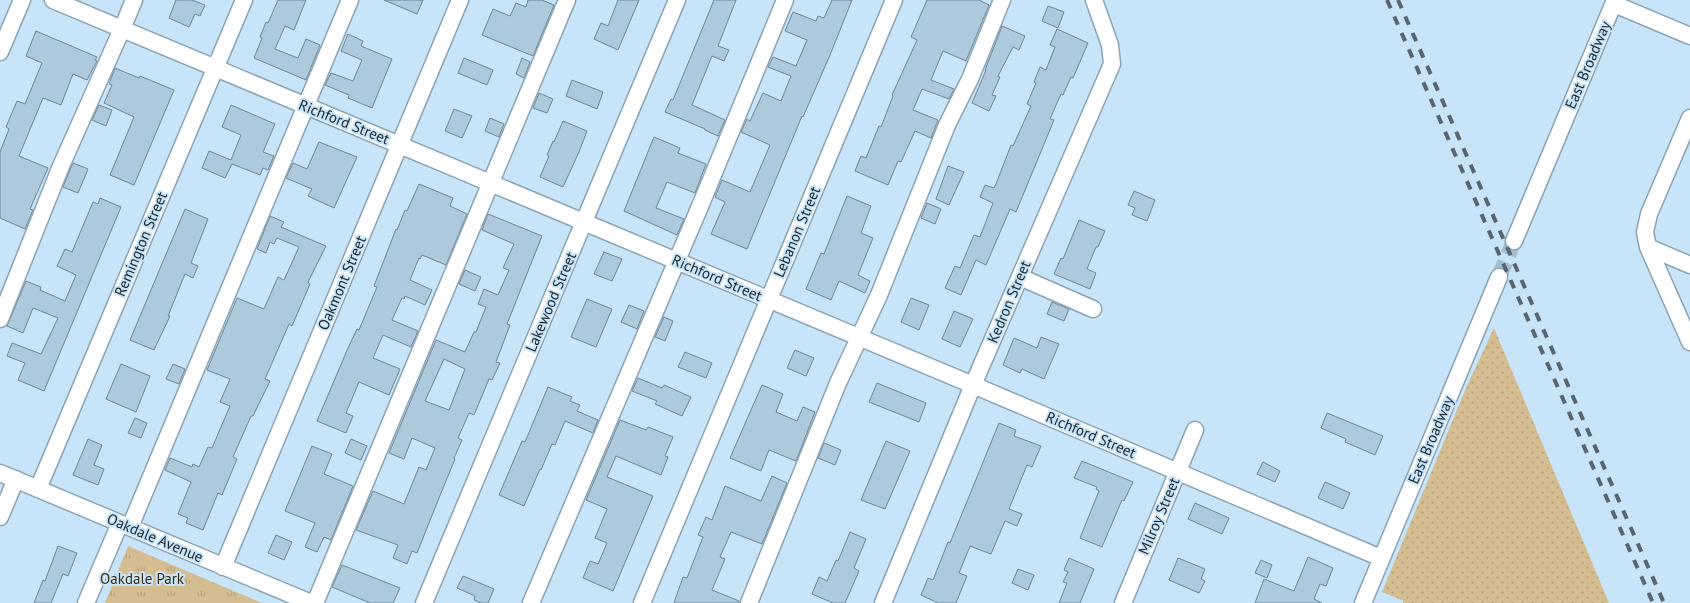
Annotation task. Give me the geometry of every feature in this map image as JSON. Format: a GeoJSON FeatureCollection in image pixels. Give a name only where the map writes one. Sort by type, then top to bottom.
{"type":"FeatureCollection","features":[{"type":"Feature","properties":{"kind":"street"},"geometry":{"type":"LineString","coordinates":[[0,52],[22,0]]}},
{"type":"Feature","properties":{"kind":"street","name":"Richford Street"},"geometry":{"type":"LineString","coordinates":[[53,0],[400,144],[1382,558]]}},
{"type":"Feature","properties":{"kind":"street"},"geometry":{"type":"LineString","coordinates":[[0,319],[61,166],[134,0]]}},
{"type":"Feature","properties":{"kind":"street","name":"Remington Street"},"geometry":{"type":"LineString","coordinates":[[38,489],[244,0]]}},
{"type":"Feature","properties":{"kind":"street"},"geometry":{"type":"LineString","coordinates":[[86,603],[125,525],[307,106],[350,0]]}},
{"type":"Feature","properties":{"kind":"street","name":"Oakmont Street"},"geometry":{"type":"LineString","coordinates":[[223,566],[460,0]]}},
{"type":"Feature","properties":{"kind":"street"},"geometry":{"type":"LineString","coordinates":[[315,603],[567,0]]}},
{"type":"Feature","properties":{"kind":"street","name":"Lakewood Street"},"geometry":{"type":"LineString","coordinates":[[424,603],[677,0]]}},
{"type":"Feature","properties":{"kind":"street"},"geometry":{"type":"LineString","coordinates":[[531,603],[785,0]]}},
{"type":"Feature","properties":{"kind":"street","name":"Lebanon Street"},"geometry":{"type":"LineString","coordinates":[[642,603],[894,0]]}},
{"type":"Feature","properties":{"kind":"street"},"geometry":{"type":"LineString","coordinates":[[749,603],[838,383],[879,295],[947,125],[970,78],[1002,0]]}},
{"type":"Feature","properties":{"kind":"street","name":"Kedron Street"},"geometry":{"type":"LineString","coordinates":[[883,603],[973,385],[1112,64],[1110,45],[1094,0]]}},
{"type":"Feature","properties":{"kind":"street"},"geometry":{"type":"LineString","coordinates":[[1614,2],[1690,36]]}},
{"type":"Feature","properties":{"kind":"street","name":"East Broadway"},"geometry":{"type":"LineString","coordinates":[[1514,241],[1614,2]]}},
{"type":"Feature","properties":{"kind":"street"},"geometry":{"type":"LineString","coordinates":[[1690,118],[1684,150],[1649,214],[1645,232],[1648,247],[1690,342]]}},
{"type":"Feature","properties":{"kind":"street"},"geometry":{"type":"LineString","coordinates":[[1648,247],[1690,265]]}},
{"type":"Feature","properties":{"kind":"street"},"geometry":{"type":"LineString","coordinates":[[1020,277],[1093,309]]}},
{"type":"Feature","properties":{"kind":"street","name":"East Broadway"},"geometry":{"type":"LineString","coordinates":[[1363,603],[1499,277]]}},
{"type":"Feature","properties":{"kind":"street","name":"Milroy Street"},"geometry":{"type":"LineString","coordinates":[[1123,603],[1195,430]]}},
{"type":"Feature","properties":{"kind":"street","name":"Oakdale Avenue"},"geometry":{"type":"LineString","coordinates":[[0,473],[311,603]]}},
{"type":"Feature","properties":{"kind":"street"},"geometry":{"type":"LineString","coordinates":[[0,517],[16,479]]}},
{"type":"Feature","properties":{"kind":"green space"},"geometry":{"type":"Polygon","coordinates":[[[1494,328],[1609,603],[1403,603],[1404,601],[1382,592],[1466,388],[1494,328]]]}},
{"type":"Feature","properties":{"kind":"green space","name":"Oakdale Park"},"geometry":{"type":"Polygon","coordinates":[[[128,546],[262,603],[105,603],[128,546]]]}},
{"type":"Feature","properties":{"kind":"building"},"geometry":{"type":"Polygon","coordinates":[[[176,0],[192,0],[205,5],[200,16],[195,14],[189,27],[169,18],[176,0]]]}},
{"type":"Feature","properties":{"kind":"building"},"geometry":{"type":"Polygon","coordinates":[[[278,0],[306,0],[294,30],[285,26],[275,49],[298,58],[306,39],[320,45],[306,80],[254,58],[266,22],[268,23],[278,0]]]}},
{"type":"Feature","properties":{"kind":"building"},"geometry":{"type":"Polygon","coordinates":[[[384,0],[423,0],[417,14],[384,0]]]}},
{"type":"Feature","properties":{"kind":"building"},"geometry":{"type":"Polygon","coordinates":[[[528,0],[542,0],[554,5],[533,56],[482,35],[493,9],[510,16],[516,3],[526,7],[528,0]]]}},
{"type":"Feature","properties":{"kind":"building"},"geometry":{"type":"Polygon","coordinates":[[[618,0],[639,0],[618,50],[594,39],[601,23],[608,26],[618,0]]]}},
{"type":"Feature","properties":{"kind":"building"},"geometry":{"type":"Polygon","coordinates":[[[714,0],[736,0],[718,46],[729,50],[724,61],[712,56],[692,105],[725,120],[718,136],[665,112],[671,99],[673,100],[714,0]]]}},
{"type":"Feature","properties":{"kind":"building"},"geometry":{"type":"Polygon","coordinates":[[[832,0],[852,0],[747,249],[711,234],[725,202],[715,197],[722,180],[750,192],[770,145],[741,132],[747,119],[750,121],[763,93],[781,101],[791,76],[768,67],[773,57],[796,66],[807,40],[785,31],[793,12],[816,21],[818,16],[824,18],[832,0]]]}},
{"type":"Feature","properties":{"kind":"building"},"geometry":{"type":"Polygon","coordinates":[[[927,0],[979,0],[989,5],[966,61],[943,51],[931,80],[954,89],[949,99],[922,89],[913,110],[938,120],[931,138],[915,131],[901,162],[898,161],[888,185],[855,171],[861,156],[866,158],[879,126],[881,127],[892,95],[917,40],[911,37],[927,0]]]}},
{"type":"Feature","properties":{"kind":"building"},"geometry":{"type":"Polygon","coordinates":[[[1048,6],[1064,12],[1058,28],[1042,21],[1048,6]]]}},
{"type":"Feature","properties":{"kind":"building"},"geometry":{"type":"Polygon","coordinates":[[[1002,26],[1025,36],[1019,50],[1013,47],[998,76],[1000,77],[992,95],[996,96],[989,111],[972,103],[1002,26]]]}},
{"type":"Feature","properties":{"kind":"building"},"geometry":{"type":"Polygon","coordinates":[[[1057,29],[1088,43],[1073,78],[1071,77],[1063,95],[1061,94],[1050,119],[1054,120],[1016,212],[1010,209],[986,265],[976,260],[961,295],[945,288],[955,266],[960,268],[974,235],[980,237],[993,203],[980,197],[985,185],[994,188],[996,184],[1011,145],[1013,146],[1031,106],[1027,104],[1036,83],[1034,82],[1040,67],[1046,70],[1055,47],[1050,45],[1057,29]]]}},
{"type":"Feature","properties":{"kind":"building"},"geometry":{"type":"Polygon","coordinates":[[[36,31],[97,57],[95,60],[97,61],[87,80],[73,74],[61,105],[43,98],[19,156],[48,168],[30,209],[33,210],[25,229],[0,218],[0,152],[9,129],[6,127],[17,101],[25,104],[42,63],[26,56],[36,31]]]}},
{"type":"Feature","properties":{"kind":"building"},"geometry":{"type":"Polygon","coordinates":[[[348,34],[363,41],[361,46],[392,59],[372,108],[348,98],[349,95],[325,85],[331,73],[353,81],[362,60],[341,51],[348,34]]]}},
{"type":"Feature","properties":{"kind":"building"},"geometry":{"type":"Polygon","coordinates":[[[464,58],[493,70],[487,85],[458,73],[464,58]]]}},
{"type":"Feature","properties":{"kind":"building"},"geometry":{"type":"Polygon","coordinates":[[[522,58],[530,62],[524,78],[516,74],[522,58]]]}},
{"type":"Feature","properties":{"kind":"building"},"geometry":{"type":"Polygon","coordinates":[[[115,68],[174,90],[134,185],[110,175],[134,117],[104,103],[112,85],[109,84],[115,68]]]}},
{"type":"Feature","properties":{"kind":"building"},"geometry":{"type":"Polygon","coordinates":[[[572,80],[603,92],[597,109],[566,96],[572,80]]]}},
{"type":"Feature","properties":{"kind":"building"},"geometry":{"type":"Polygon","coordinates":[[[539,93],[553,99],[547,113],[533,108],[539,93]]]}},
{"type":"Feature","properties":{"kind":"building"},"geometry":{"type":"Polygon","coordinates":[[[99,105],[112,110],[106,126],[92,120],[99,105]]]}},
{"type":"Feature","properties":{"kind":"building"},"geometry":{"type":"Polygon","coordinates":[[[231,105],[275,124],[263,152],[274,156],[268,170],[263,168],[260,175],[232,164],[225,178],[202,168],[209,151],[231,160],[241,135],[222,127],[231,105]]]}},
{"type":"Feature","properties":{"kind":"building"},"geometry":{"type":"Polygon","coordinates":[[[454,109],[472,116],[462,138],[445,131],[454,109]]]}},
{"type":"Feature","properties":{"kind":"building"},"geometry":{"type":"Polygon","coordinates":[[[490,118],[504,124],[499,137],[485,131],[490,118]]]}},
{"type":"Feature","properties":{"kind":"building"},"geometry":{"type":"Polygon","coordinates":[[[563,121],[587,131],[563,187],[540,177],[549,156],[547,155],[563,121]]]}},
{"type":"Feature","properties":{"kind":"building"},"geometry":{"type":"Polygon","coordinates":[[[654,137],[680,148],[678,153],[706,164],[695,193],[667,182],[656,208],[684,219],[677,235],[624,211],[654,137]]]}},
{"type":"Feature","properties":{"kind":"building"},"geometry":{"type":"Polygon","coordinates":[[[319,142],[357,157],[334,208],[308,196],[312,189],[286,178],[293,163],[307,169],[319,142]]]}},
{"type":"Feature","properties":{"kind":"building"},"geometry":{"type":"Polygon","coordinates":[[[73,163],[88,169],[78,193],[63,187],[73,163]]]}},
{"type":"Feature","properties":{"kind":"building"},"geometry":{"type":"Polygon","coordinates":[[[948,166],[964,172],[949,205],[936,199],[948,166]]]}},
{"type":"Feature","properties":{"kind":"building"},"geometry":{"type":"Polygon","coordinates":[[[419,184],[453,198],[450,206],[467,214],[446,265],[422,255],[419,258],[410,280],[432,290],[425,305],[405,296],[404,299],[402,298],[392,320],[418,331],[411,347],[383,335],[373,358],[400,369],[389,395],[359,382],[346,413],[353,416],[346,433],[317,421],[348,348],[357,329],[359,330],[377,287],[374,286],[396,229],[405,210],[407,211],[419,184]]]}},
{"type":"Feature","properties":{"kind":"building"},"geometry":{"type":"Polygon","coordinates":[[[1134,191],[1155,200],[1147,221],[1132,215],[1135,208],[1128,205],[1134,191]]]}},
{"type":"Feature","properties":{"kind":"building"},"geometry":{"type":"Polygon","coordinates":[[[847,196],[871,206],[861,233],[873,238],[858,275],[870,281],[865,293],[839,281],[831,300],[806,289],[821,253],[824,254],[847,196]]]}},
{"type":"Feature","properties":{"kind":"building"},"geometry":{"type":"Polygon","coordinates":[[[100,198],[121,207],[44,391],[18,380],[25,363],[7,356],[12,343],[41,354],[58,318],[33,308],[23,333],[7,326],[26,281],[41,287],[40,290],[65,301],[76,275],[57,266],[65,249],[72,252],[93,202],[98,204],[100,198]]]}},
{"type":"Feature","properties":{"kind":"building"},"geometry":{"type":"Polygon","coordinates":[[[927,203],[941,209],[935,224],[921,218],[927,203]]]}},
{"type":"Feature","properties":{"kind":"building"},"geometry":{"type":"Polygon","coordinates":[[[185,209],[208,219],[191,263],[198,266],[193,278],[185,274],[168,316],[170,316],[154,350],[130,340],[185,209]]]}},
{"type":"Feature","properties":{"kind":"building"},"geometry":{"type":"Polygon","coordinates":[[[488,214],[542,236],[507,324],[510,325],[496,362],[500,363],[492,380],[489,379],[474,415],[469,413],[458,438],[462,440],[455,459],[417,553],[412,551],[407,564],[393,558],[398,545],[356,530],[373,491],[404,504],[419,467],[426,470],[435,448],[412,438],[404,459],[389,453],[436,340],[465,352],[474,332],[476,332],[486,307],[478,304],[484,289],[498,295],[509,270],[503,268],[514,244],[482,230],[488,214]],[[444,359],[425,401],[449,410],[465,369],[444,359]]]}},
{"type":"Feature","properties":{"kind":"building"},"geometry":{"type":"Polygon","coordinates":[[[270,216],[284,222],[281,227],[326,246],[308,282],[310,284],[292,326],[289,324],[265,379],[270,381],[253,416],[251,416],[233,457],[237,459],[222,495],[218,493],[203,530],[186,523],[188,518],[178,514],[191,482],[165,470],[170,458],[192,467],[193,464],[199,467],[208,447],[212,448],[230,406],[220,402],[230,379],[207,370],[237,298],[264,309],[278,277],[284,280],[299,247],[277,238],[274,244],[270,242],[266,253],[257,249],[270,216]]]}},
{"type":"Feature","properties":{"kind":"building"},"geometry":{"type":"Polygon","coordinates":[[[1079,220],[1105,231],[1087,269],[1096,273],[1090,289],[1054,274],[1061,258],[1063,259],[1079,220]]]}},
{"type":"Feature","properties":{"kind":"building"},"geometry":{"type":"Polygon","coordinates":[[[604,252],[622,259],[612,281],[594,274],[604,252]]]}},
{"type":"Feature","properties":{"kind":"building"},"geometry":{"type":"Polygon","coordinates":[[[465,270],[481,277],[475,291],[459,284],[465,270]]]}},
{"type":"Feature","properties":{"kind":"building"},"geometry":{"type":"Polygon","coordinates":[[[911,298],[929,305],[919,330],[901,322],[911,298]]]}},
{"type":"Feature","properties":{"kind":"building"},"geometry":{"type":"Polygon","coordinates":[[[587,299],[612,309],[596,347],[571,337],[587,299]]]}},
{"type":"Feature","properties":{"kind":"building"},"geometry":{"type":"Polygon","coordinates":[[[1052,302],[1069,309],[1064,321],[1047,314],[1052,302]]]}},
{"type":"Feature","properties":{"kind":"building"},"geometry":{"type":"Polygon","coordinates":[[[629,305],[644,311],[637,329],[621,322],[629,305]]]}},
{"type":"Feature","properties":{"kind":"building"},"geometry":{"type":"Polygon","coordinates":[[[954,311],[973,319],[960,347],[942,339],[954,311]]]}},
{"type":"Feature","properties":{"kind":"building"},"geometry":{"type":"Polygon","coordinates":[[[664,317],[673,321],[665,341],[655,337],[664,317]]]}},
{"type":"Feature","properties":{"kind":"building"},"geometry":{"type":"Polygon","coordinates":[[[1041,337],[1059,344],[1044,379],[1022,369],[1020,373],[1003,365],[1014,338],[1037,348],[1041,337]]]}},
{"type":"Feature","properties":{"kind":"building"},"geometry":{"type":"Polygon","coordinates":[[[795,350],[814,358],[806,376],[787,368],[795,350]]]}},
{"type":"Feature","properties":{"kind":"building"},"geometry":{"type":"Polygon","coordinates":[[[685,352],[712,363],[706,378],[678,367],[685,352]]]}},
{"type":"Feature","properties":{"kind":"building"},"geometry":{"type":"Polygon","coordinates":[[[121,364],[150,376],[136,412],[106,399],[121,364]]]}},
{"type":"Feature","properties":{"kind":"building"},"geometry":{"type":"Polygon","coordinates":[[[173,364],[185,369],[179,384],[166,379],[173,364]]]}},
{"type":"Feature","properties":{"kind":"building"},"geometry":{"type":"Polygon","coordinates":[[[638,378],[662,388],[664,385],[691,397],[682,416],[655,404],[657,401],[632,391],[638,378]]]}},
{"type":"Feature","properties":{"kind":"building"},"geometry":{"type":"Polygon","coordinates":[[[877,383],[926,403],[919,422],[869,402],[877,383]]]}},
{"type":"Feature","properties":{"kind":"building"},"geometry":{"type":"Polygon","coordinates":[[[762,385],[783,394],[776,412],[797,421],[803,407],[815,412],[796,461],[769,450],[761,471],[730,458],[762,385]]]}},
{"type":"Feature","properties":{"kind":"building"},"geometry":{"type":"Polygon","coordinates":[[[548,387],[572,397],[570,401],[580,405],[577,411],[598,420],[593,433],[565,421],[555,445],[552,444],[524,506],[499,495],[522,441],[525,442],[548,387]]]}},
{"type":"Feature","properties":{"kind":"building"},"geometry":{"type":"Polygon","coordinates":[[[1327,413],[1383,436],[1375,455],[1345,442],[1346,439],[1321,428],[1327,413]]]}},
{"type":"Feature","properties":{"kind":"building"},"geometry":{"type":"Polygon","coordinates":[[[135,418],[147,423],[141,438],[128,433],[135,418]]]}},
{"type":"Feature","properties":{"kind":"building"},"geometry":{"type":"Polygon","coordinates":[[[620,420],[646,430],[648,427],[673,437],[665,456],[668,457],[661,475],[616,456],[607,477],[653,496],[613,591],[583,578],[590,561],[598,564],[607,543],[595,538],[607,509],[586,500],[620,420]]]}},
{"type":"Feature","properties":{"kind":"building"},"geometry":{"type":"Polygon","coordinates":[[[999,423],[1016,430],[1014,436],[1041,446],[1032,467],[1027,465],[1009,509],[1022,514],[1017,526],[1005,521],[991,554],[970,546],[959,573],[967,576],[956,603],[938,603],[921,595],[928,578],[933,580],[948,542],[950,543],[999,423]]]}},
{"type":"Feature","properties":{"kind":"building"},"geometry":{"type":"Polygon","coordinates":[[[88,439],[102,445],[94,465],[104,469],[98,485],[73,475],[88,439]]]}},
{"type":"Feature","properties":{"kind":"building"},"geometry":{"type":"Polygon","coordinates":[[[351,439],[367,446],[361,460],[345,453],[351,439]]]}},
{"type":"Feature","properties":{"kind":"building"},"geometry":{"type":"Polygon","coordinates":[[[886,441],[910,451],[885,509],[861,500],[886,441]]]}},
{"type":"Feature","properties":{"kind":"building"},"geometry":{"type":"Polygon","coordinates":[[[824,443],[841,450],[835,465],[818,458],[824,443]]]}},
{"type":"Feature","properties":{"kind":"building"},"geometry":{"type":"Polygon","coordinates":[[[312,446],[332,454],[324,474],[353,486],[331,540],[324,537],[317,552],[305,547],[315,523],[285,511],[312,446]]]}},
{"type":"Feature","properties":{"kind":"building"},"geometry":{"type":"Polygon","coordinates":[[[1082,461],[1133,482],[1124,501],[1122,500],[1102,547],[1080,538],[1099,491],[1096,489],[1097,487],[1074,478],[1082,461]]]}},
{"type":"Feature","properties":{"kind":"building"},"geometry":{"type":"Polygon","coordinates":[[[1263,462],[1280,471],[1275,482],[1257,474],[1263,462]]]}},
{"type":"Feature","properties":{"kind":"building"},"geometry":{"type":"Polygon","coordinates":[[[772,476],[787,483],[762,544],[731,532],[720,557],[725,559],[712,590],[739,601],[739,603],[674,603],[683,577],[687,578],[703,537],[698,535],[706,517],[712,520],[725,486],[761,501],[772,476]]]}},
{"type":"Feature","properties":{"kind":"building"},"geometry":{"type":"Polygon","coordinates":[[[1325,482],[1350,493],[1343,509],[1318,498],[1325,482]]]}},
{"type":"Feature","properties":{"kind":"building"},"geometry":{"type":"Polygon","coordinates":[[[1195,503],[1229,518],[1222,534],[1188,519],[1195,503]]]}},
{"type":"Feature","properties":{"kind":"building"},"geometry":{"type":"Polygon","coordinates":[[[850,532],[866,539],[854,568],[859,571],[845,603],[833,603],[812,594],[819,577],[827,581],[850,532]]]}},
{"type":"Feature","properties":{"kind":"building"},"geometry":{"type":"Polygon","coordinates":[[[276,535],[292,542],[284,560],[268,553],[276,535]]]}},
{"type":"Feature","properties":{"kind":"building"},"geometry":{"type":"Polygon","coordinates":[[[58,546],[77,553],[68,576],[63,574],[51,603],[34,603],[43,580],[45,581],[58,546]]]}},
{"type":"Feature","properties":{"kind":"building"},"geometry":{"type":"Polygon","coordinates":[[[1308,557],[1333,568],[1326,586],[1320,584],[1314,599],[1322,603],[1255,603],[1264,579],[1294,591],[1308,557]]]}},
{"type":"Feature","properties":{"kind":"building"},"geometry":{"type":"Polygon","coordinates":[[[1069,558],[1094,569],[1080,603],[1059,603],[1067,583],[1063,582],[1068,572],[1064,570],[1069,558]]]}},
{"type":"Feature","properties":{"kind":"building"},"geometry":{"type":"Polygon","coordinates":[[[1178,558],[1205,569],[1201,579],[1205,581],[1199,593],[1169,580],[1178,558]]]}},
{"type":"Feature","properties":{"kind":"building"},"geometry":{"type":"Polygon","coordinates":[[[1261,560],[1272,565],[1267,578],[1255,573],[1261,560]]]}},
{"type":"Feature","properties":{"kind":"building"},"geometry":{"type":"Polygon","coordinates":[[[342,565],[400,588],[393,603],[370,603],[332,587],[342,565]]]}},
{"type":"Feature","properties":{"kind":"building"},"geometry":{"type":"Polygon","coordinates":[[[1018,569],[1034,575],[1028,590],[1012,583],[1018,569]]]}},
{"type":"Feature","properties":{"kind":"building"},"geometry":{"type":"Polygon","coordinates":[[[463,576],[494,589],[488,603],[474,600],[475,596],[457,588],[463,576]]]}},
{"type":"Feature","properties":{"kind":"tunnel"},"geometry":{"type":"LineString","coordinates":[[1499,277],[1514,241]]}},
{"type":"Feature","properties":{"kind":"railway"},"geometry":{"type":"LineString","coordinates":[[1387,0],[1653,603]]}},
{"type":"Feature","properties":{"kind":"railway"},"geometry":{"type":"LineString","coordinates":[[1398,0],[1664,603]]}}]}
